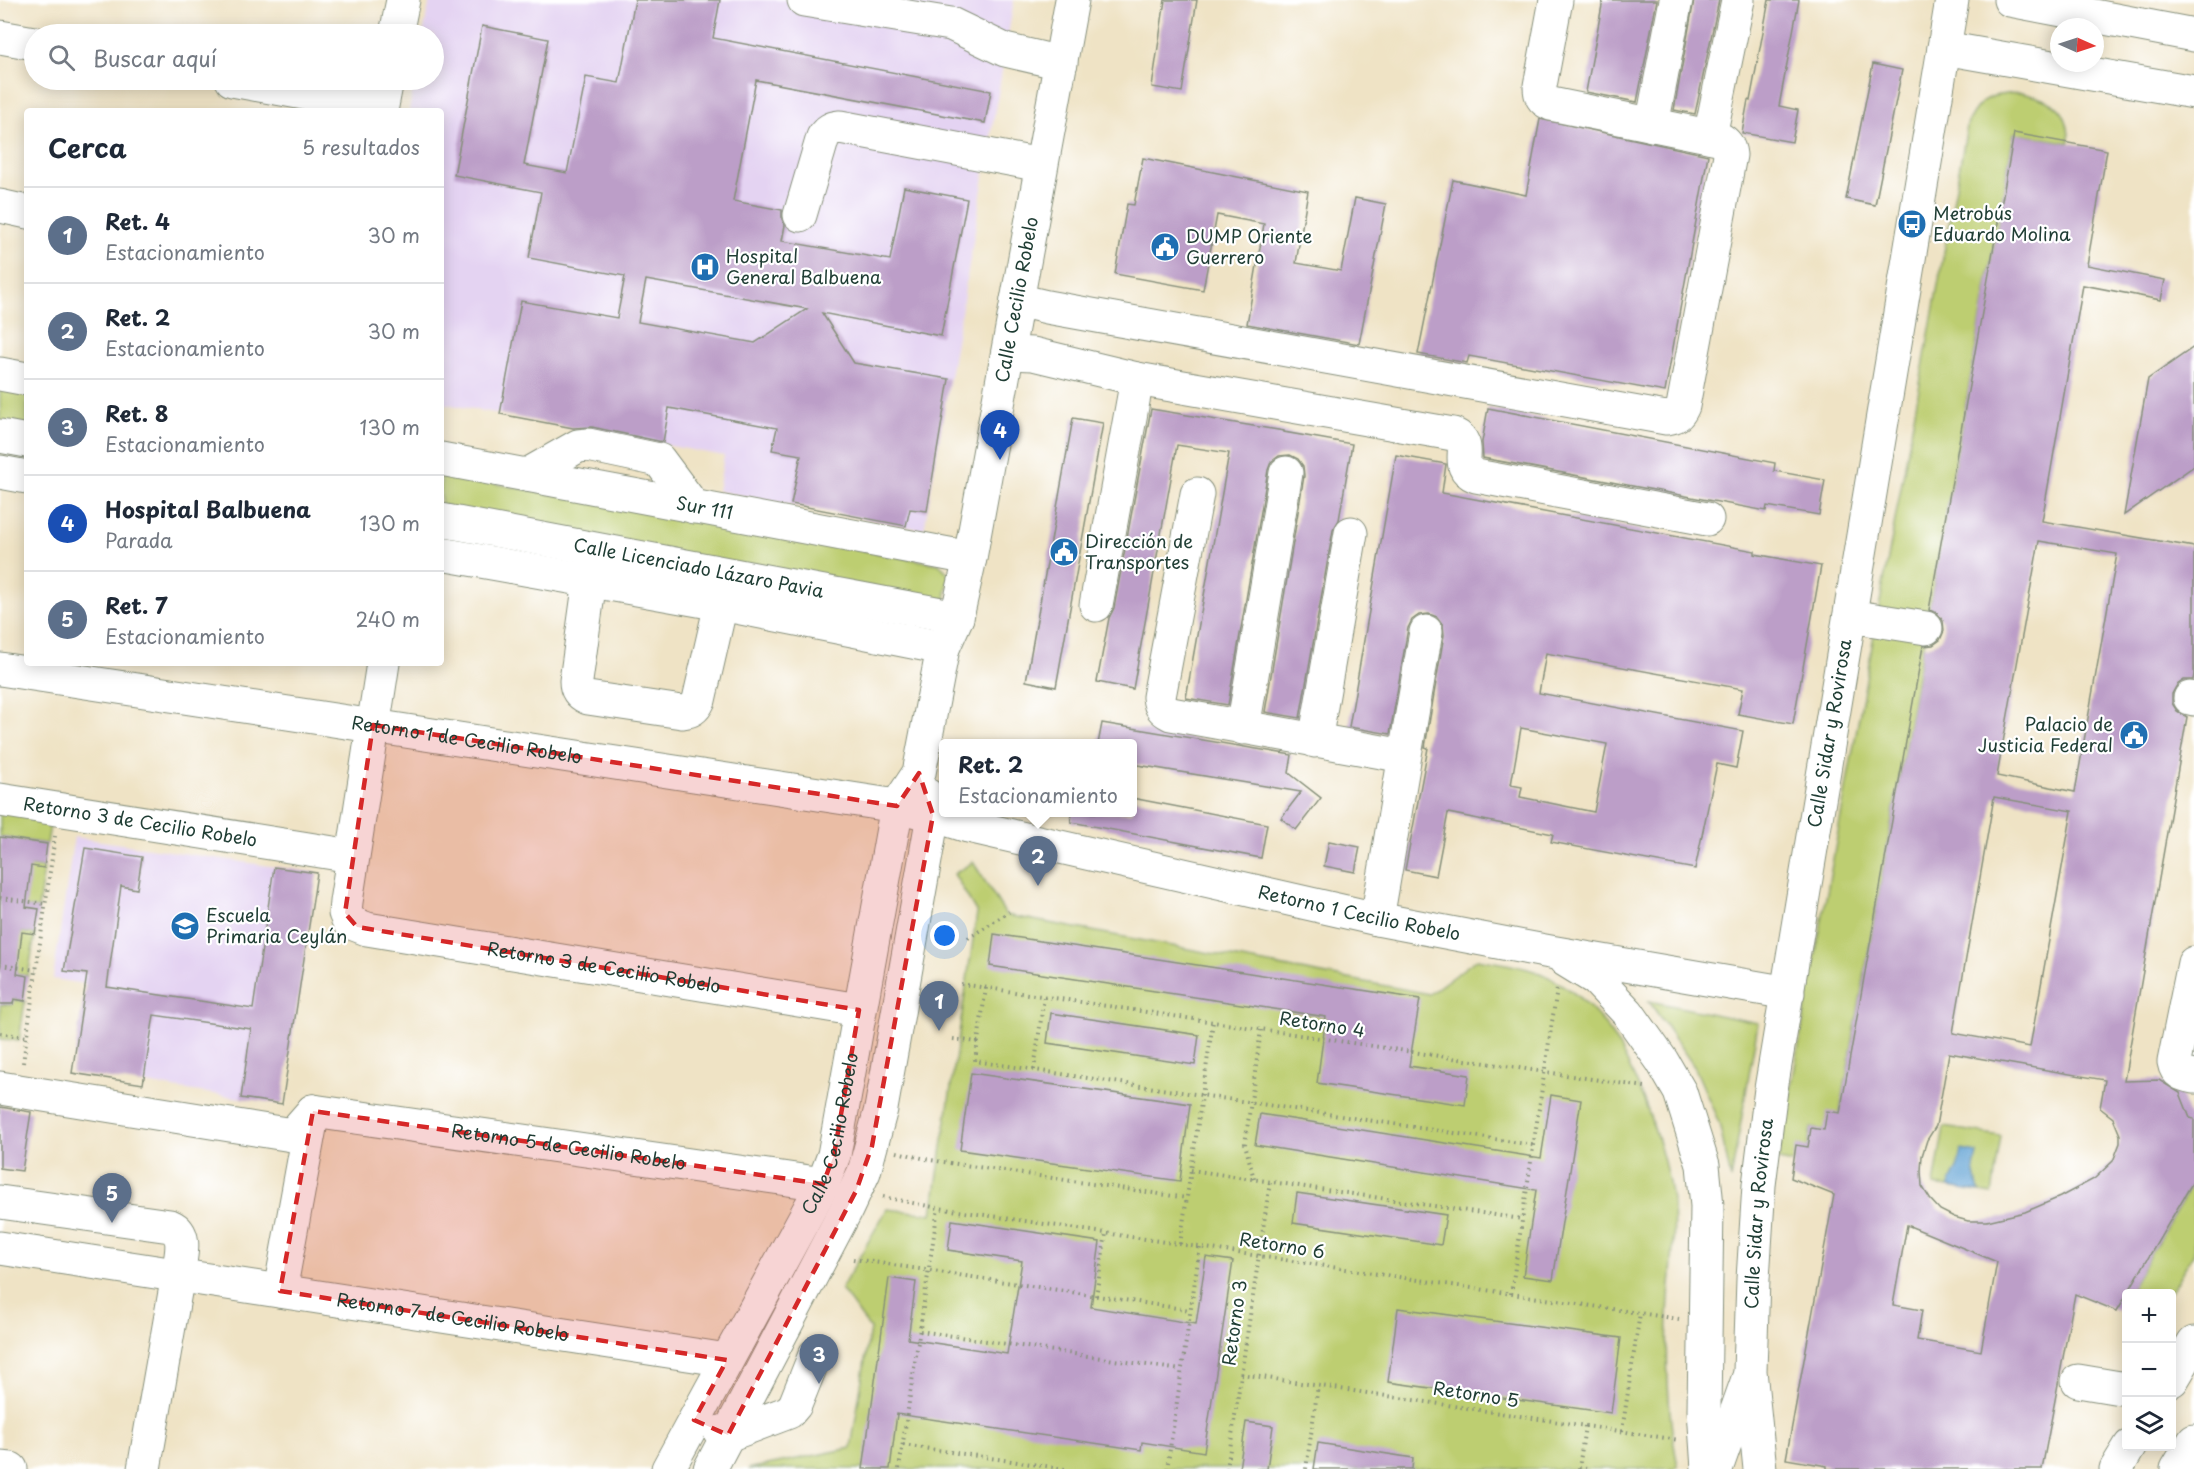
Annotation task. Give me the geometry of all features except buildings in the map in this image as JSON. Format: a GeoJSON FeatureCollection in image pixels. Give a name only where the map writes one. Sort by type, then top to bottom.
{"type":"FeatureCollection","features":[{"type":"Feature","properties":{"kind":"street"},"geometry":{"type":"LineString","coordinates":[[398,24],[403,0]]}},
{"type":"Feature","properties":{"kind":"street"},"geometry":{"type":"LineString","coordinates":[[804,0],[954,12],[1005,50],[1061,63]]}},
{"type":"Feature","properties":{"kind":"street","name":"Calle Cecilio Robelo"},"geometry":{"type":"LineString","coordinates":[[668,1469],[823,1184],[834,1155],[897,806],[919,773],[943,648],[957,617],[970,558],[1072,0]]}},
{"type":"Feature","properties":{"kind":"street"},"geometry":{"type":"LineString","coordinates":[[1017,300],[1674,418],[1683,406],[1730,155],[1729,148],[1725,141],[1710,136],[1544,101],[1540,94],[1540,86],[1556,0]]}},
{"type":"Feature","properties":{"kind":"street"},"geometry":{"type":"LineString","coordinates":[[1652,124],[1676,0]]}},
{"type":"Feature","properties":{"kind":"street"},"geometry":{"type":"LineString","coordinates":[[1710,136],[1738,0]]}},
{"type":"Feature","properties":{"kind":"street","name":"Calle Sidar y Rovirosa"},"geometry":{"type":"LineString","coordinates":[[1760,1469],[1750,1371],[1759,1185],[1771,1089],[1952,0]]}},
{"type":"Feature","properties":{"kind":"street"},"geometry":{"type":"LineString","coordinates":[[2010,0],[2043,3],[2194,35]]}},
{"type":"Feature","properties":{"kind":"street"},"geometry":{"type":"LineString","coordinates":[[0,37],[24,41]]}},
{"type":"Feature","properties":{"kind":"street"},"geometry":{"type":"LineString","coordinates":[[1944,48],[2194,92]]}},
{"type":"Feature","properties":{"kind":"street"},"geometry":{"type":"LineString","coordinates":[[311,90],[383,99]]}},
{"type":"Feature","properties":{"kind":"street"},"geometry":{"type":"LineString","coordinates":[[800,215],[823,137],[833,128],[840,127],[1041,165]]}},
{"type":"Feature","properties":{"kind":"street"},"geometry":{"type":"LineString","coordinates":[[0,206],[24,211]]}},
{"type":"Feature","properties":{"kind":"street"},"geometry":{"type":"LineString","coordinates":[[1008,353],[1033,354],[1137,379],[1453,434],[1460,437],[1464,443],[1464,467],[1468,473],[1476,476],[1707,519]]}},
{"type":"Feature","properties":{"kind":"street"},"geometry":{"type":"LineString","coordinates":[[0,374],[24,378]]}},
{"type":"Feature","properties":{"kind":"street"},"geometry":{"type":"LineString","coordinates":[[1096,605],[1137,379]]}},
{"type":"Feature","properties":{"kind":"street"},"geometry":{"type":"LineString","coordinates":[[0,436],[24,440]]}},
{"type":"Feature","properties":{"kind":"street","name":"Sur 111"},"geometry":{"type":"LineString","coordinates":[[444,460],[970,558]]}},
{"type":"Feature","properties":{"kind":"street"},"geometry":{"type":"LineString","coordinates":[[0,472],[24,476]]}},
{"type":"Feature","properties":{"kind":"street"},"geometry":{"type":"LineString","coordinates":[[1243,728],[1286,473]]}},
{"type":"Feature","properties":{"kind":"street"},"geometry":{"type":"LineString","coordinates":[[1197,494],[1161,686],[1160,705],[1164,711],[1243,728],[1404,756]]}},
{"type":"Feature","properties":{"kind":"street","name":"Calle Licenciado Lázaro Pavia"},"geometry":{"type":"LineString","coordinates":[[444,521],[957,617]]}},
{"type":"Feature","properties":{"kind":"street"},"geometry":{"type":"LineString","coordinates":[[1315,741],[1351,533]]}},
{"type":"Feature","properties":{"kind":"street","name":"Calle Licenciado Lázaro Pavia"},"geometry":{"type":"LineString","coordinates":[[444,555],[721,604],[943,648]]}},
{"type":"Feature","properties":{"kind":"street"},"geometry":{"type":"LineString","coordinates":[[590,580],[576,681],[576,688],[581,695],[588,698],[690,712],[699,700],[721,604]]}},
{"type":"Feature","properties":{"kind":"street"},"geometry":{"type":"LineString","coordinates":[[1848,625],[1925,637]]}},
{"type":"Feature","properties":{"kind":"street"},"geometry":{"type":"LineString","coordinates":[[1377,919],[1426,632]]}},
{"type":"Feature","properties":{"kind":"street"},"geometry":{"type":"LineString","coordinates":[[352,856],[383,666]]}},
{"type":"Feature","properties":{"kind":"street","name":"Retorno 1 de Cecilio Robelo"},"geometry":{"type":"LineString","coordinates":[[0,669],[897,806],[933,814]]}},
{"type":"Feature","properties":{"kind":"street","name":"Calle Cecilio Robelo"},"geometry":{"type":"LineString","coordinates":[[710,1469],[856,1191],[872,1146],[881,1109],[933,814],[919,773]]}},
{"type":"Feature","properties":{"kind":"street","name":"Retorno 3 de Cecilio Robelo"},"geometry":{"type":"LineString","coordinates":[[0,800],[352,856],[345,913],[349,921],[357,927],[859,1010]]}},
{"type":"Feature","properties":{"kind":"street","name":"Retorno 1 Cecilio Robelo"},"geometry":{"type":"LineString","coordinates":[[933,814],[939,816]]}},
{"type":"Feature","properties":{"kind":"street","name":"Retorno 1 Cecilio Robelo"},"geometry":{"type":"LineString","coordinates":[[942,817],[968,826],[1377,919],[1556,955],[1788,993]]}},
{"type":"Feature","properties":{"kind":"street"},"geometry":{"type":"LineString","coordinates":[[1556,955],[1596,979],[1628,1013],[1662,1061],[1680,1092],[1703,1165],[1707,1206],[1704,1410],[1710,1460]]}},
{"type":"Feature","properties":{"kind":"street"},"geometry":{"type":"LineString","coordinates":[[2194,963],[2174,1062],[2177,1071],[2194,1077]]}},
{"type":"Feature","properties":{"kind":"street"},"geometry":{"type":"LineString","coordinates":[[9,1089],[292,1135],[313,1111]]}},
{"type":"Feature","properties":{"kind":"street"},"geometry":{"type":"LineString","coordinates":[[844,1101],[881,1109]]}},
{"type":"Feature","properties":{"kind":"street"},"geometry":{"type":"LineString","coordinates":[[280,1291],[313,1111]]}},
{"type":"Feature","properties":{"kind":"street","name":"Retorno 5 de Cecilio Robelo"},"geometry":{"type":"LineString","coordinates":[[313,1111],[823,1184]]}},
{"type":"Feature","properties":{"kind":"street"},"geometry":{"type":"LineString","coordinates":[[0,1202],[170,1226],[177,1229],[181,1235],[178,1275],[144,1469]]}},
{"type":"Feature","properties":{"kind":"street","name":"Retorno 7 de Cecilio Robelo"},"geometry":{"type":"LineString","coordinates":[[0,1248],[727,1360]]}},
{"type":"Feature","properties":{"kind":"street"},"geometry":{"type":"LineString","coordinates":[[2176,1373],[2194,1343]]}},
{"type":"Feature","properties":{"kind":"street"},"geometry":{"type":"LineString","coordinates":[[694,1420],[728,1436],[793,1409],[815,1355]]}},
{"type":"Feature","properties":{"kind":"street"},"geometry":{"type":"LineString","coordinates":[[1710,1460],[1750,1371]]}},
{"type":"Feature","properties":{"kind":"street"},"geometry":{"type":"LineString","coordinates":[[2078,1381],[2122,1388]]}},
{"type":"Feature","properties":{"kind":"street"},"geometry":{"type":"LineString","coordinates":[[2177,1469],[2194,1441]]}},
{"type":"Feature","properties":{"kind":"street"},"geometry":{"type":"LineString","coordinates":[[2116,1469],[2127,1451]]}},
{"type":"Feature","properties":{"kind":"street"},"geometry":{"type":"LineString","coordinates":[[0,1468],[10,1469]]}},
{"type":"Feature","properties":{"kind":"path"},"geometry":{"type":"LineString","coordinates":[[9,1089],[27,1037],[59,808]]}},
{"type":"Feature","properties":{"kind":"path"},"geometry":{"type":"LineString","coordinates":[[0,898],[45,904]]}},
{"type":"Feature","properties":{"kind":"path"},"geometry":{"type":"LineString","coordinates":[[968,938],[1009,912]]}},
{"type":"Feature","properties":{"kind":"path"},"geometry":{"type":"LineString","coordinates":[[1511,1294],[1544,1072],[1556,955]]}},
{"type":"Feature","properties":{"kind":"path"},"geometry":{"type":"LineString","coordinates":[[0,965],[36,970]]}},
{"type":"Feature","properties":{"kind":"path","name":"Retorno 4"},"geometry":{"type":"LineString","coordinates":[[961,984],[1680,1092]]}},
{"type":"Feature","properties":{"kind":"path"},"geometry":{"type":"LineString","coordinates":[[986,988],[975,1061],[1533,1145]]}},
{"type":"Feature","properties":{"kind":"path"},"geometry":{"type":"LineString","coordinates":[[1034,1070],[1044,997]]}},
{"type":"Feature","properties":{"kind":"path"},"geometry":{"type":"LineString","coordinates":[[1180,1244],[1213,1022]]}},
{"type":"Feature","properties":{"kind":"path"},"geometry":{"type":"LineString","coordinates":[[1254,1179],[1245,1144],[1261,1030]]}},
{"type":"Feature","properties":{"kind":"path"},"geometry":{"type":"LineString","coordinates":[[0,1033],[27,1037]]}},
{"type":"Feature","properties":{"kind":"path"},"geometry":{"type":"LineString","coordinates":[[953,1039],[978,1042]]}},
{"type":"Feature","properties":{"kind":"path"},"geometry":{"type":"LineString","coordinates":[[872,1146],[930,1160],[1187,1198]]}},
{"type":"Feature","properties":{"kind":"path"},"geometry":{"type":"LineString","coordinates":[[1191,1170],[1522,1219]]}},
{"type":"Feature","properties":{"kind":"path","name":"Retorno 3"},"geometry":{"type":"LineString","coordinates":[[1227,1469],[1270,1182]]}},
{"type":"Feature","properties":{"kind":"path","name":"Retorno 6"},"geometry":{"type":"LineString","coordinates":[[856,1191],[938,1208],[1704,1323]]}},
{"type":"Feature","properties":{"kind":"path"},"geometry":{"type":"LineString","coordinates":[[899,1469],[938,1208]]}},
{"type":"Feature","properties":{"kind":"path"},"geometry":{"type":"LineString","coordinates":[[1096,1296],[1106,1233]]}},
{"type":"Feature","properties":{"kind":"path"},"geometry":{"type":"LineString","coordinates":[[1167,1469],[1200,1247]]}},
{"type":"Feature","properties":{"kind":"path"},"geometry":{"type":"LineString","coordinates":[[823,1251],[858,1260],[1190,1310]]}},
{"type":"Feature","properties":{"kind":"path"},"geometry":{"type":"LineString","coordinates":[[1622,1431],[1640,1313]]}},
{"type":"Feature","properties":{"kind":"path"},"geometry":{"type":"LineString","coordinates":[[920,1331],[1181,1370]]}},
{"type":"Feature","properties":{"kind":"path","name":"Retorno 5"},"geometry":{"type":"LineString","coordinates":[[1241,1374],[1622,1431],[1710,1460]]}},
{"type":"Feature","properties":{"kind":"path"},"geometry":{"type":"LineString","coordinates":[[1306,1469],[1318,1386]]}},
{"type":"Feature","properties":{"kind":"path"},"geometry":{"type":"LineString","coordinates":[[1585,1426],[1579,1468],[1586,1469]]}},
{"type":"Feature","properties":{"kind":"path"},"geometry":{"type":"LineString","coordinates":[[903,1444],[1065,1469]]}},
{"type":"Feature","properties":{"kind":"highlighted area"},"geometry":{"type":"Polygon","coordinates":[[[373,725],[897,806],[919,773],[933,815],[872,1146],[856,1191],[728,1435],[694,1420],[727,1360],[280,1291],[313,1111],[823,1184],[834,1155],[859,1010],[357,927],[345,913],[373,725]]]}},
{"type":"Feature","properties":{"kind":"shaded area","name":"Hospital General Balbuena"},"geometry":{"type":"Polygon","coordinates":[[[430,0],[1014,0],[924,530],[718,491],[724,456],[444,404],[444,108],[410,108],[413,90],[444,90],[444,24],[425,24],[430,0]]]}},
{"type":"Feature","properties":{"kind":"shaded area","name":"Escuela Primaria Ceylán"},"geometry":{"type":"Polygon","coordinates":[[[74,837],[317,873],[282,1104],[72,1073],[86,984],[53,979],[74,837]]]}},
{"type":"Feature","properties":{"kind":"green space"},"geometry":{"type":"Polygon","coordinates":[[[2021,93],[2051,102],[2063,113],[2069,131],[2069,143],[2014,133],[1840,1113],[1824,1130],[1811,1128],[1808,1147],[1793,1163],[1778,1160],[1968,121],[1983,101],[2003,94],[2021,93]]]}},
{"type":"Feature","properties":{"kind":"green space"},"geometry":{"type":"Polygon","coordinates":[[[0,387],[24,391],[24,430],[0,426],[0,387]]]}},
{"type":"Feature","properties":{"kind":"green space"},"geometry":{"type":"Polygon","coordinates":[[[444,475],[939,564],[949,574],[945,600],[444,513],[444,475]]]}},
{"type":"Feature","properties":{"kind":"green space"},"geometry":{"type":"Polygon","coordinates":[[[0,805],[52,813],[47,844],[0,837],[0,805]]]}},
{"type":"Feature","properties":{"kind":"green space"},"geometry":{"type":"Polygon","coordinates":[[[973,862],[1006,915],[1429,994],[1477,959],[1540,973],[1577,996],[1608,1029],[1634,1077],[1656,1133],[1670,1186],[1674,1235],[1667,1354],[1670,1411],[1678,1466],[1674,1469],[748,1469],[851,1448],[870,1329],[841,1289],[887,1209],[932,1214],[977,913],[954,874],[973,862]]]}},
{"type":"Feature","properties":{"kind":"green space"},"geometry":{"type":"Polygon","coordinates":[[[31,866],[44,868],[38,909],[0,904],[31,866]]]}},
{"type":"Feature","properties":{"kind":"green space"},"geometry":{"type":"Polygon","coordinates":[[[22,932],[35,934],[28,976],[0,972],[22,932]]]}},
{"type":"Feature","properties":{"kind":"green space"},"geometry":{"type":"Polygon","coordinates":[[[11,999],[25,1001],[19,1041],[0,1039],[0,1004],[11,1005],[11,999]]]}},
{"type":"Feature","properties":{"kind":"green space"},"geometry":{"type":"Polygon","coordinates":[[[1649,1001],[1758,1023],[1731,1179],[1719,1123],[1695,1068],[1649,1001]]]}},
{"type":"Feature","properties":{"kind":"green space"},"geometry":{"type":"Polygon","coordinates":[[[1944,1127],[2001,1136],[1992,1194],[1979,1192],[1974,1169],[1977,1153],[1961,1150],[1958,1166],[1948,1187],[1934,1185],[1944,1127]]]}},
{"type":"Feature","properties":{"kind":"green space"},"geometry":{"type":"Polygon","coordinates":[[[2194,1180],[2194,1253],[2172,1289],[2130,1289],[2194,1180]]]}},
{"type":"Feature","properties":{"kind":"water"},"geometry":{"type":"Polygon","coordinates":[[[1961,1150],[1977,1153],[1974,1169],[1979,1192],[1948,1187],[1958,1166],[1961,1150]]]}},
{"type":"Feature","properties":{"kind":"place","name":"Metrobús Eduardo Molina"},"geometry":{"type":"Point","coordinates":[1912,224]}},
{"type":"Feature","properties":{"kind":"place","name":"DUMP Oriente Guerrero"},"geometry":{"type":"Point","coordinates":[1165,247]}},
{"type":"Feature","properties":{"kind":"place","name":"Hospital General Balbuena"},"geometry":{"type":"Point","coordinates":[705,267]}},
{"type":"Feature","properties":{"kind":"place","name":"Hospital Balbuena"},"geometry":{"type":"Point","coordinates":[1000,460]}},
{"type":"Feature","properties":{"kind":"place","name":"Dirección de Transportes"},"geometry":{"type":"Point","coordinates":[1064,552]}},
{"type":"Feature","properties":{"kind":"place","name":"Palacio de Justicia Federal"},"geometry":{"type":"Point","coordinates":[2134,735]}},
{"type":"Feature","properties":{"kind":"place","name":"Ret. 2"},"geometry":{"type":"Point","coordinates":[1038,886]}},
{"type":"Feature","properties":{"kind":"place","name":"Escuela Primaria Ceylán"},"geometry":{"type":"Point","coordinates":[185,926]}},
{"type":"Feature","properties":{"kind":"place","name":"Ret. 4"},"geometry":{"type":"Point","coordinates":[939,1031]}},
{"type":"Feature","properties":{"kind":"place","name":"Ret. 7"},"geometry":{"type":"Point","coordinates":[112,1223]}},
{"type":"Feature","properties":{"kind":"place","name":"Ret. 8"},"geometry":{"type":"Point","coordinates":[819,1384]}}]}
